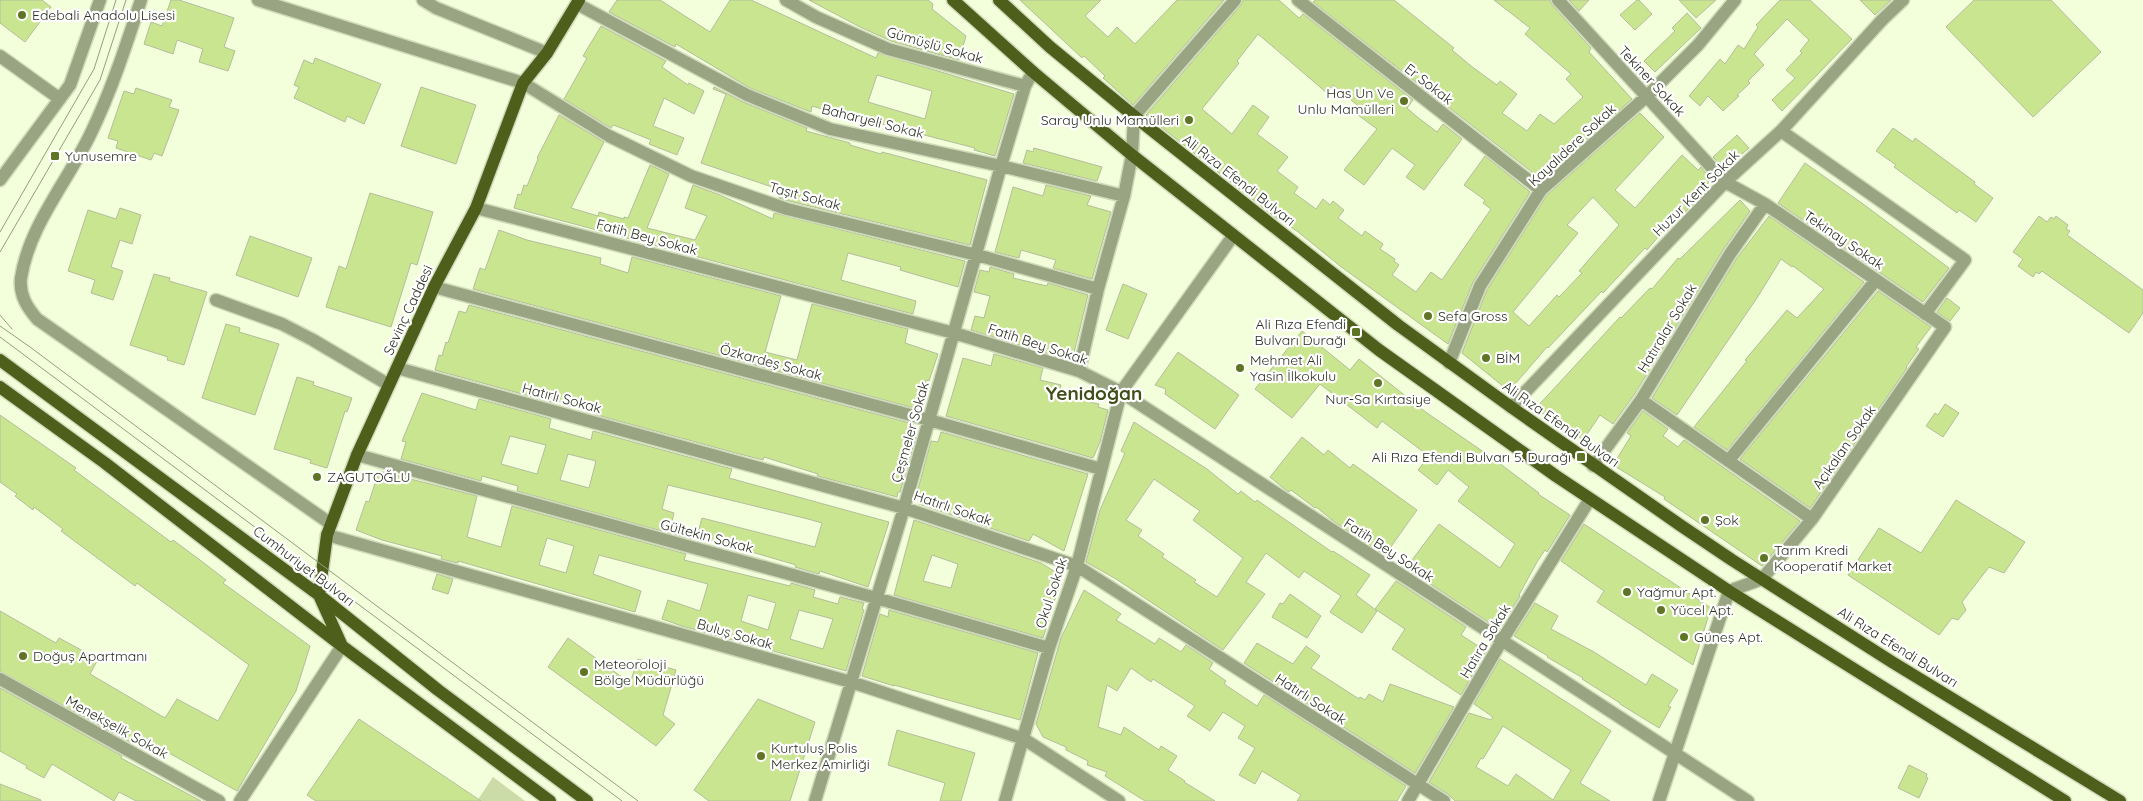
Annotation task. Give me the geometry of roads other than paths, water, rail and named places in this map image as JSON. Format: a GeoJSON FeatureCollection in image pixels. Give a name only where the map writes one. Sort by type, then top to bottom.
{"type":"FeatureCollection","features":[{"type":"Feature","properties":{"kind":"main road"},"geometry":{"type":"LineString","coordinates":[[953,0],[1033,72],[1132,155],[1378,350],[1590,498],[1728,591],[2065,801]]}},
{"type":"Feature","properties":{"kind":"main road","name":"Ali Rıza Efendi Bulvarı"},"geometry":{"type":"LineString","coordinates":[[1000,0],[1050,46],[1134,116],[1398,324],[1511,408],[1680,526],[1762,579],[1892,662],[2120,801]]}},
{"type":"Feature","properties":{"kind":"main road","name":"Sevinç Caddesi"},"geometry":{"type":"LineString","coordinates":[[319,595],[329,529],[357,455],[434,287],[476,208],[524,83],[546,54],[578,2]]}},
{"type":"Feature","properties":{"kind":"main road","name":"Cumhuriyet Bulvarı"},"geometry":{"type":"LineString","coordinates":[[0,360],[319,595],[438,690],[587,801]]}},
{"type":"Feature","properties":{"kind":"main road"},"geometry":{"type":"LineString","coordinates":[[0,387],[106,463],[342,646],[550,801]]}},
{"type":"Feature","properties":{"kind":"main road"},"geometry":{"type":"LineString","coordinates":[[319,595],[342,646]]}},
{"type":"Feature","properties":{"kind":"street"},"geometry":{"type":"LineString","coordinates":[[0,180],[70,85],[100,0]]}},
{"type":"Feature","properties":{"kind":"street","name":"Buluş Sokak"},"geometry":{"type":"LineString","coordinates":[[141,0],[116,77],[90,136],[27,251],[21,281],[24,303],[37,319],[329,529],[852,682],[1024,739],[1119,801]]}},
{"type":"Feature","properties":{"kind":"street","name":"Taşıt Sokak"},"geometry":{"type":"LineString","coordinates":[[258,0],[524,83],[609,136],[691,176],[787,209],[977,255],[1098,289]]}},
{"type":"Feature","properties":{"kind":"street"},"geometry":{"type":"LineString","coordinates":[[423,0],[436,8],[546,54]]}},
{"type":"Feature","properties":{"kind":"street","name":"Gümüşlü Sokak"},"geometry":{"type":"LineString","coordinates":[[786,0],[816,17],[888,49],[1025,86]]}},
{"type":"Feature","properties":{"kind":"street"},"geometry":{"type":"LineString","coordinates":[[1079,371],[1098,289],[1124,196],[1132,155],[1134,116],[1234,0]]}},
{"type":"Feature","properties":{"kind":"street","name":"Er Sokak"},"geometry":{"type":"LineString","coordinates":[[1298,0],[1541,190]]}},
{"type":"Feature","properties":{"kind":"street","name":"Tekiner Sokak"},"geometry":{"type":"LineString","coordinates":[[1558,0],[1725,182]]}},
{"type":"Feature","properties":{"kind":"street","name":"Kayalıdere Sokak"},"geometry":{"type":"LineString","coordinates":[[1449,363],[1480,286],[1541,190],[1646,97],[1698,45],[1735,0]]}},
{"type":"Feature","properties":{"kind":"street","name":"Huzur Kent Sokak"},"geometry":{"type":"LineString","coordinates":[[1511,408],[1725,182],[1781,131],[1882,20],[1903,0]]}},
{"type":"Feature","properties":{"kind":"street","name":"Baharyeli Sokak"},"geometry":{"type":"LineString","coordinates":[[578,2],[747,94],[830,129],[1001,166],[1124,196]]}},
{"type":"Feature","properties":{"kind":"street"},"geometry":{"type":"LineString","coordinates":[[0,56],[60,99]]}},
{"type":"Feature","properties":{"kind":"street","name":"Çeşmeler Sokak"},"geometry":{"type":"LineString","coordinates":[[815,801],[904,508],[1001,166],[1025,86],[1033,72]]}},
{"type":"Feature","properties":{"kind":"street"},"geometry":{"type":"LineString","coordinates":[[1781,131],[1965,260],[1925,314]]}},
{"type":"Feature","properties":{"kind":"street","name":"Tekinay Sokak"},"geometry":{"type":"LineString","coordinates":[[1725,182],[1765,204],[1945,327]]}},
{"type":"Feature","properties":{"kind":"street","name":"Hatıralar Sokak"},"geometry":{"type":"LineString","coordinates":[[1593,466],[1641,400],[1730,254],[1765,204]]}},
{"type":"Feature","properties":{"kind":"street","name":"Fatih Bey Sokak"},"geometry":{"type":"LineString","coordinates":[[476,208],[954,333],[1079,371],[1121,392],[1501,642],[1748,801]]}},
{"type":"Feature","properties":{"kind":"street"},"geometry":{"type":"LineString","coordinates":[[1121,392],[1233,236]]}},
{"type":"Feature","properties":{"kind":"street"},"geometry":{"type":"LineString","coordinates":[[1729,460],[1876,280]]}},
{"type":"Feature","properties":{"kind":"street","name":"Özkardeş Sokak"},"geometry":{"type":"LineString","coordinates":[[434,287],[929,420],[1101,470]]}},
{"type":"Feature","properties":{"kind":"street"},"geometry":{"type":"LineString","coordinates":[[216,300],[282,324],[389,385]]}},
{"type":"Feature","properties":{"kind":"street","name":"Açıkalan Sokak"},"geometry":{"type":"LineString","coordinates":[[1762,579],[1812,519],[1945,327]]}},
{"type":"Feature","properties":{"kind":"street","name":"Hatırlı Sokak"},"geometry":{"type":"LineString","coordinates":[[397,368],[904,508],[1077,566],[1444,801]]}},
{"type":"Feature","properties":{"kind":"street","name":"Okul Sokak"},"geometry":{"type":"LineString","coordinates":[[1004,801],[1024,739],[1049,648],[1077,566],[1121,392]]}},
{"type":"Feature","properties":{"kind":"street"},"geometry":{"type":"LineString","coordinates":[[1641,400],[1812,519]]}},
{"type":"Feature","properties":{"kind":"street","name":"Gültekin Sokak"},"geometry":{"type":"LineString","coordinates":[[357,455],[876,598],[1049,648]]}},
{"type":"Feature","properties":{"kind":"street","name":"Hatıra Sokak"},"geometry":{"type":"LineString","coordinates":[[1408,801],[1501,642],[1590,498]]}},
{"type":"Feature","properties":{"kind":"street"},"geometry":{"type":"LineString","coordinates":[[1659,801],[1676,756],[1728,591],[1762,579]]}},
{"type":"Feature","properties":{"kind":"street"},"geometry":{"type":"LineString","coordinates":[[240,801],[342,646]]}},
{"type":"Feature","properties":{"kind":"street","name":"Menekşelik Sokak"},"geometry":{"type":"LineString","coordinates":[[0,680],[219,801]]}},
{"type":"Feature","properties":{"kind":"tram line"},"geometry":{"type":"LineString","coordinates":[[0,232],[94,69],[116,0]]}},
{"type":"Feature","properties":{"kind":"tram line"},"geometry":{"type":"LineString","coordinates":[[0,252],[100,80],[126,0]]}},
{"type":"Feature","properties":{"kind":"tram line"},"geometry":{"type":"LineString","coordinates":[[0,315],[12,329]]}},
{"type":"Feature","properties":{"kind":"tram line"},"geometry":{"type":"LineString","coordinates":[[0,326],[638,801]]}},
{"type":"Feature","properties":{"kind":"tram line"},"geometry":{"type":"LineString","coordinates":[[0,337],[622,801]]}},
{"type":"Feature","properties":{"kind":"place","name":"Edebali Anadolu Lisesi"},"geometry":{"type":"Point","coordinates":[22,15]}},
{"type":"Feature","properties":{"kind":"place","name":"Has Un Ve Unlu Mamülleri"},"geometry":{"type":"Point","coordinates":[1404,101]}},
{"type":"Feature","properties":{"kind":"place","name":"Saray Unlu Mamülleri"},"geometry":{"type":"Point","coordinates":[1189,120]}},
{"type":"Feature","properties":{"kind":"place","name":"Yunusemre"},"geometry":{"type":"Point","coordinates":[55,156]}},
{"type":"Feature","properties":{"kind":"place","name":"Sefa Gross"},"geometry":{"type":"Point","coordinates":[1428,316]}},
{"type":"Feature","properties":{"kind":"place","name":"Ali Rıza Efendi Bulvarı Durağı"},"geometry":{"type":"Point","coordinates":[1356,332]}},
{"type":"Feature","properties":{"kind":"place","name":"BİM"},"geometry":{"type":"Point","coordinates":[1486,358]}},
{"type":"Feature","properties":{"kind":"place","name":"Mehmet Ali Yasin İlkokulu"},"geometry":{"type":"Point","coordinates":[1240,368]}},
{"type":"Feature","properties":{"kind":"place","name":"Nur-Sa Kırtasiye"},"geometry":{"type":"Point","coordinates":[1378,383]}},
{"type":"Feature","properties":{"kind":"place","name":"Ali Rıza Efendi Bulvarı 5. Durağı"},"geometry":{"type":"Point","coordinates":[1581,457]}},
{"type":"Feature","properties":{"kind":"place","name":"ZAGUTOĞLU"},"geometry":{"type":"Point","coordinates":[317,477]}},
{"type":"Feature","properties":{"kind":"place","name":"Şok"},"geometry":{"type":"Point","coordinates":[1705,520]}},
{"type":"Feature","properties":{"kind":"place","name":"Tarım Kredi Kooperatif Market"},"geometry":{"type":"Point","coordinates":[1764,558]}},
{"type":"Feature","properties":{"kind":"place","name":"Yağmur Apt."},"geometry":{"type":"Point","coordinates":[1627,592]}},
{"type":"Feature","properties":{"kind":"place","name":"Yücel Apt."},"geometry":{"type":"Point","coordinates":[1661,610]}},
{"type":"Feature","properties":{"kind":"place","name":"Güneş Apt."},"geometry":{"type":"Point","coordinates":[1684,637]}},
{"type":"Feature","properties":{"kind":"place","name":"Doğuş Apartmanı"},"geometry":{"type":"Point","coordinates":[23,656]}},
{"type":"Feature","properties":{"kind":"place","name":"Meteoroloji Bölge Müdürlüğü"},"geometry":{"type":"Point","coordinates":[584,672]}},
{"type":"Feature","properties":{"kind":"place","name":"Kurtuluş Polis Merkez Amirliği"},"geometry":{"type":"Point","coordinates":[761,756]}},
{"type":"Feature","properties":{"kind":"district","name":"Yenidoğan"},"geometry":{"type":"Point","coordinates":[1094,393]}}]}
